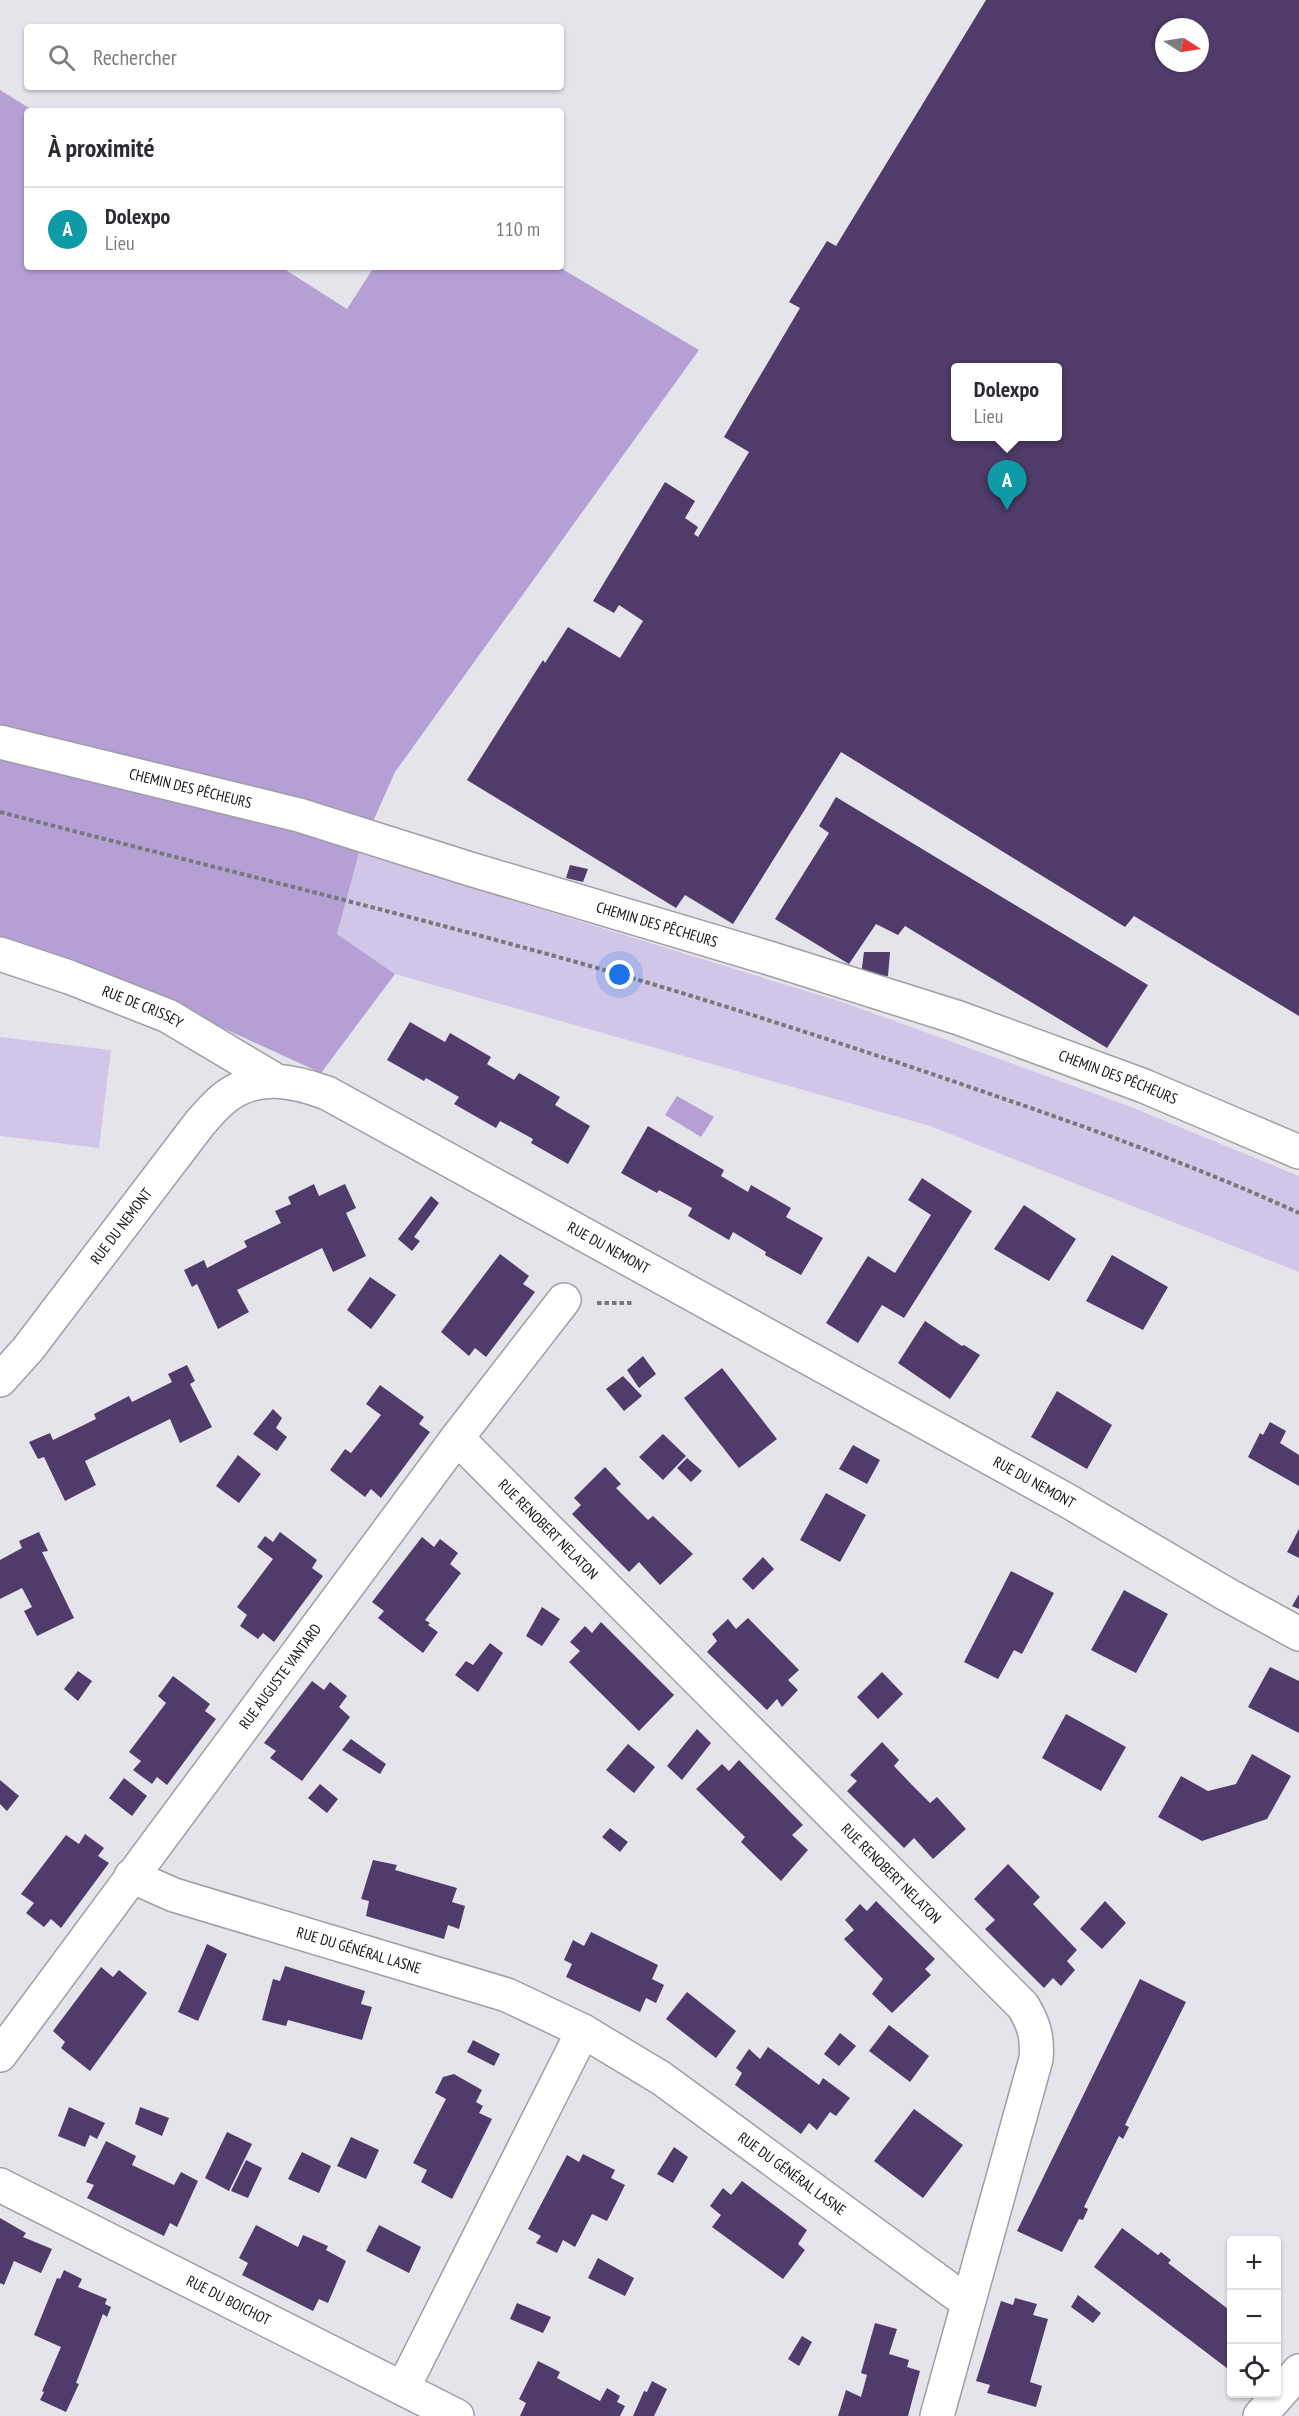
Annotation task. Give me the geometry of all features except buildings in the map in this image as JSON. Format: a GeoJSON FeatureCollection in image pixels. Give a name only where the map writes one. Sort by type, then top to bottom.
{"type":"FeatureCollection","features":[{"type":"Feature","properties":{"kind":"street","name":"CHEMIN DES PÊCHEURS"},"geometry":{"type":"LineString","coordinates":[[0,742],[299,814],[470,869],[792,965],[959,1018],[1144,1086],[1299,1152]]}},
{"type":"Feature","properties":{"kind":"street","name":"RUE DE CRISSEY"},"geometry":{"type":"LineString","coordinates":[[0,954],[69,977],[168,1016],[275,1080]]}},
{"type":"Feature","properties":{"kind":"street","name":"RUE DU NEMONT"},"geometry":{"type":"LineString","coordinates":[[0,1380],[28,1349],[200,1123],[226,1096],[250,1083],[275,1080],[301,1084],[327,1093],[1057,1496],[1299,1634]]}},
{"type":"Feature","properties":{"kind":"street","name":"RUE AUGUSTE VANTARD"},"geometry":{"type":"LineString","coordinates":[[0,2055],[457,1438],[564,1300]]}},
{"type":"Feature","properties":{"kind":"street","name":"RUE RENOBERT NELATON"},"geometry":{"type":"LineString","coordinates":[[457,1438],[1023,2006],[1033,2022],[1038,2040],[1036,2059],[937,2416]]}},
{"type":"Feature","properties":{"kind":"street","name":"RUE DU GÉNÉRAL LASNE"},"geometry":{"type":"LineString","coordinates":[[131,1876],[174,1896],[507,1995],[583,2031],[661,2078],[967,2302]]}},
{"type":"Feature","properties":{"kind":"street"},"geometry":{"type":"LineString","coordinates":[[403,2388],[583,2031]]}},
{"type":"Feature","properties":{"kind":"street","name":"RUE DU BOICHOT"},"geometry":{"type":"LineString","coordinates":[[0,2185],[458,2416]]}},
{"type":"Feature","properties":{"kind":"street"},"geometry":{"type":"LineString","coordinates":[[1260,2416],[1299,2371]]}},
{"type":"Feature","properties":{"kind":"path"},"geometry":{"type":"LineString","coordinates":[[0,812],[454,929],[622,975],[792,1027],[1041,1111],[1254,1193],[1299,1214]]}},
{"type":"Feature","properties":{"kind":"shaded area"},"geometry":{"type":"Polygon","coordinates":[[[0,90],[29,108],[24,108],[24,270],[286,270],[347,309],[372,270],[564,270],[699,350],[395,772],[359,853],[337,934],[395,974],[321,1073],[127,984],[0,938],[0,90]]]}},
{"type":"Feature","properties":{"kind":"shaded area"},"geometry":{"type":"Polygon","coordinates":[[[359,853],[845,1003],[1126,1105],[1299,1176],[1299,1272],[930,1126],[395,974],[337,934],[359,853]]]}},
{"type":"Feature","properties":{"kind":"shaded area"},"geometry":{"type":"Polygon","coordinates":[[[0,1037],[111,1050],[99,1148],[0,1136],[0,1037]]]}},
{"type":"Feature","properties":{"kind":"shaded area"},"geometry":{"type":"Polygon","coordinates":[[[677,1096],[714,1117],[701,1137],[665,1115],[677,1096]]]}},
{"type":"Feature","properties":{"kind":"place","name":"Dolexpo"},"geometry":{"type":"Point","coordinates":[1007,510]}}]}
